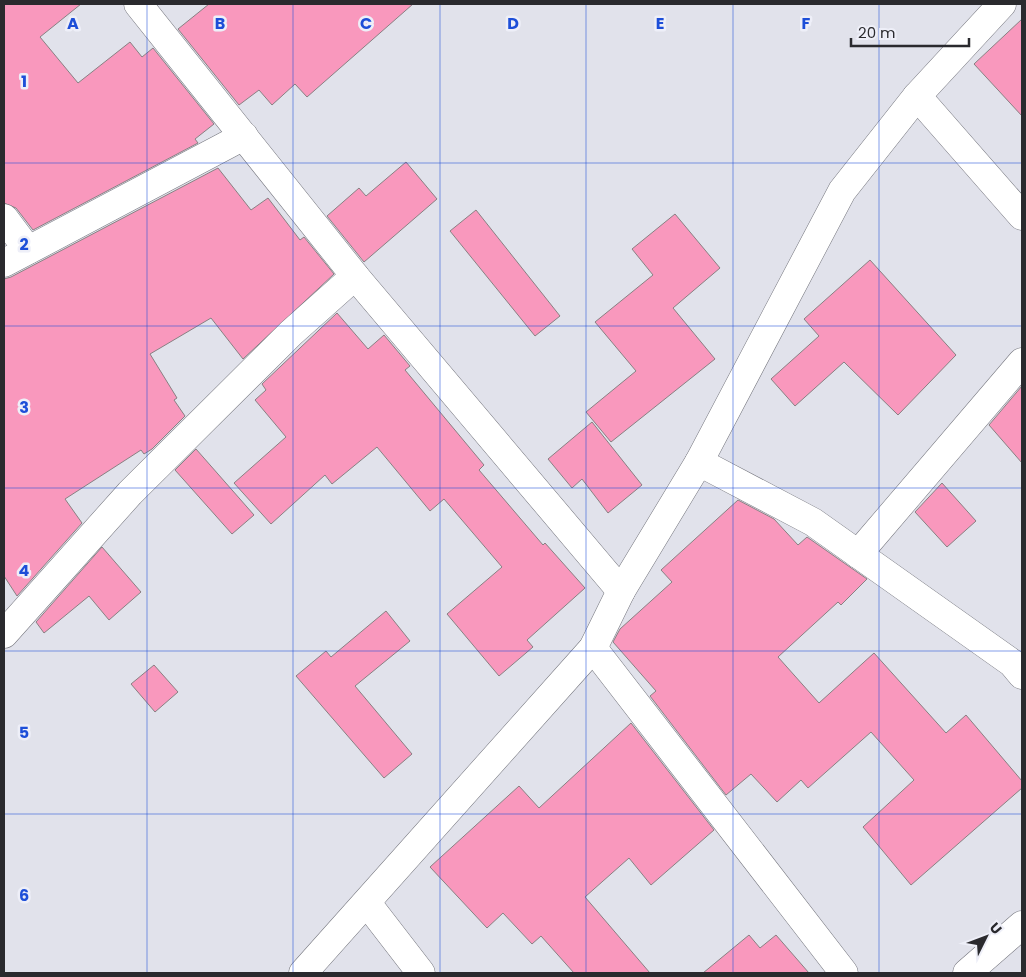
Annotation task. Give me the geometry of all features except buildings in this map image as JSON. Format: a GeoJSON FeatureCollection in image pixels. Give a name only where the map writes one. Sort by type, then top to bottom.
{"type":"FeatureCollection","features":[{"type":"Feature","properties":{"kind":"street"},"geometry":{"type":"LineString","coordinates":[[138,4],[355,276],[621,591]]}},
{"type":"Feature","properties":{"kind":"street"},"geometry":{"type":"LineString","coordinates":[[303,973],[593,648],[621,591],[698,462],[842,191],[917,96],[1002,4]]}},
{"type":"Feature","properties":{"kind":"street"},"geometry":{"type":"LineString","coordinates":[[917,96],[1022,216]]}},
{"type":"Feature","properties":{"kind":"street"},"geometry":{"type":"LineString","coordinates":[[4,263],[244,136]]}},
{"type":"Feature","properties":{"kind":"street"},"geometry":{"type":"LineString","coordinates":[[4,218],[28,250]]}},
{"type":"Feature","properties":{"kind":"street"},"geometry":{"type":"LineString","coordinates":[[8,618],[130,493],[291,333],[355,276]]}},
{"type":"Feature","properties":{"kind":"street"},"geometry":{"type":"LineString","coordinates":[[858,554],[1022,362]]}},
{"type":"Feature","properties":{"kind":"street"},"geometry":{"type":"LineString","coordinates":[[698,462],[813,522],[1012,663],[1022,675]]}},
{"type":"Feature","properties":{"kind":"street"},"geometry":{"type":"LineString","coordinates":[[593,648],[844,973]]}},
{"type":"Feature","properties":{"kind":"street"},"geometry":{"type":"LineString","coordinates":[[367,903],[421,973]]}},
{"type":"Feature","properties":{"kind":"street"},"geometry":{"type":"LineString","coordinates":[[967,973],[1022,925]]}}]}
